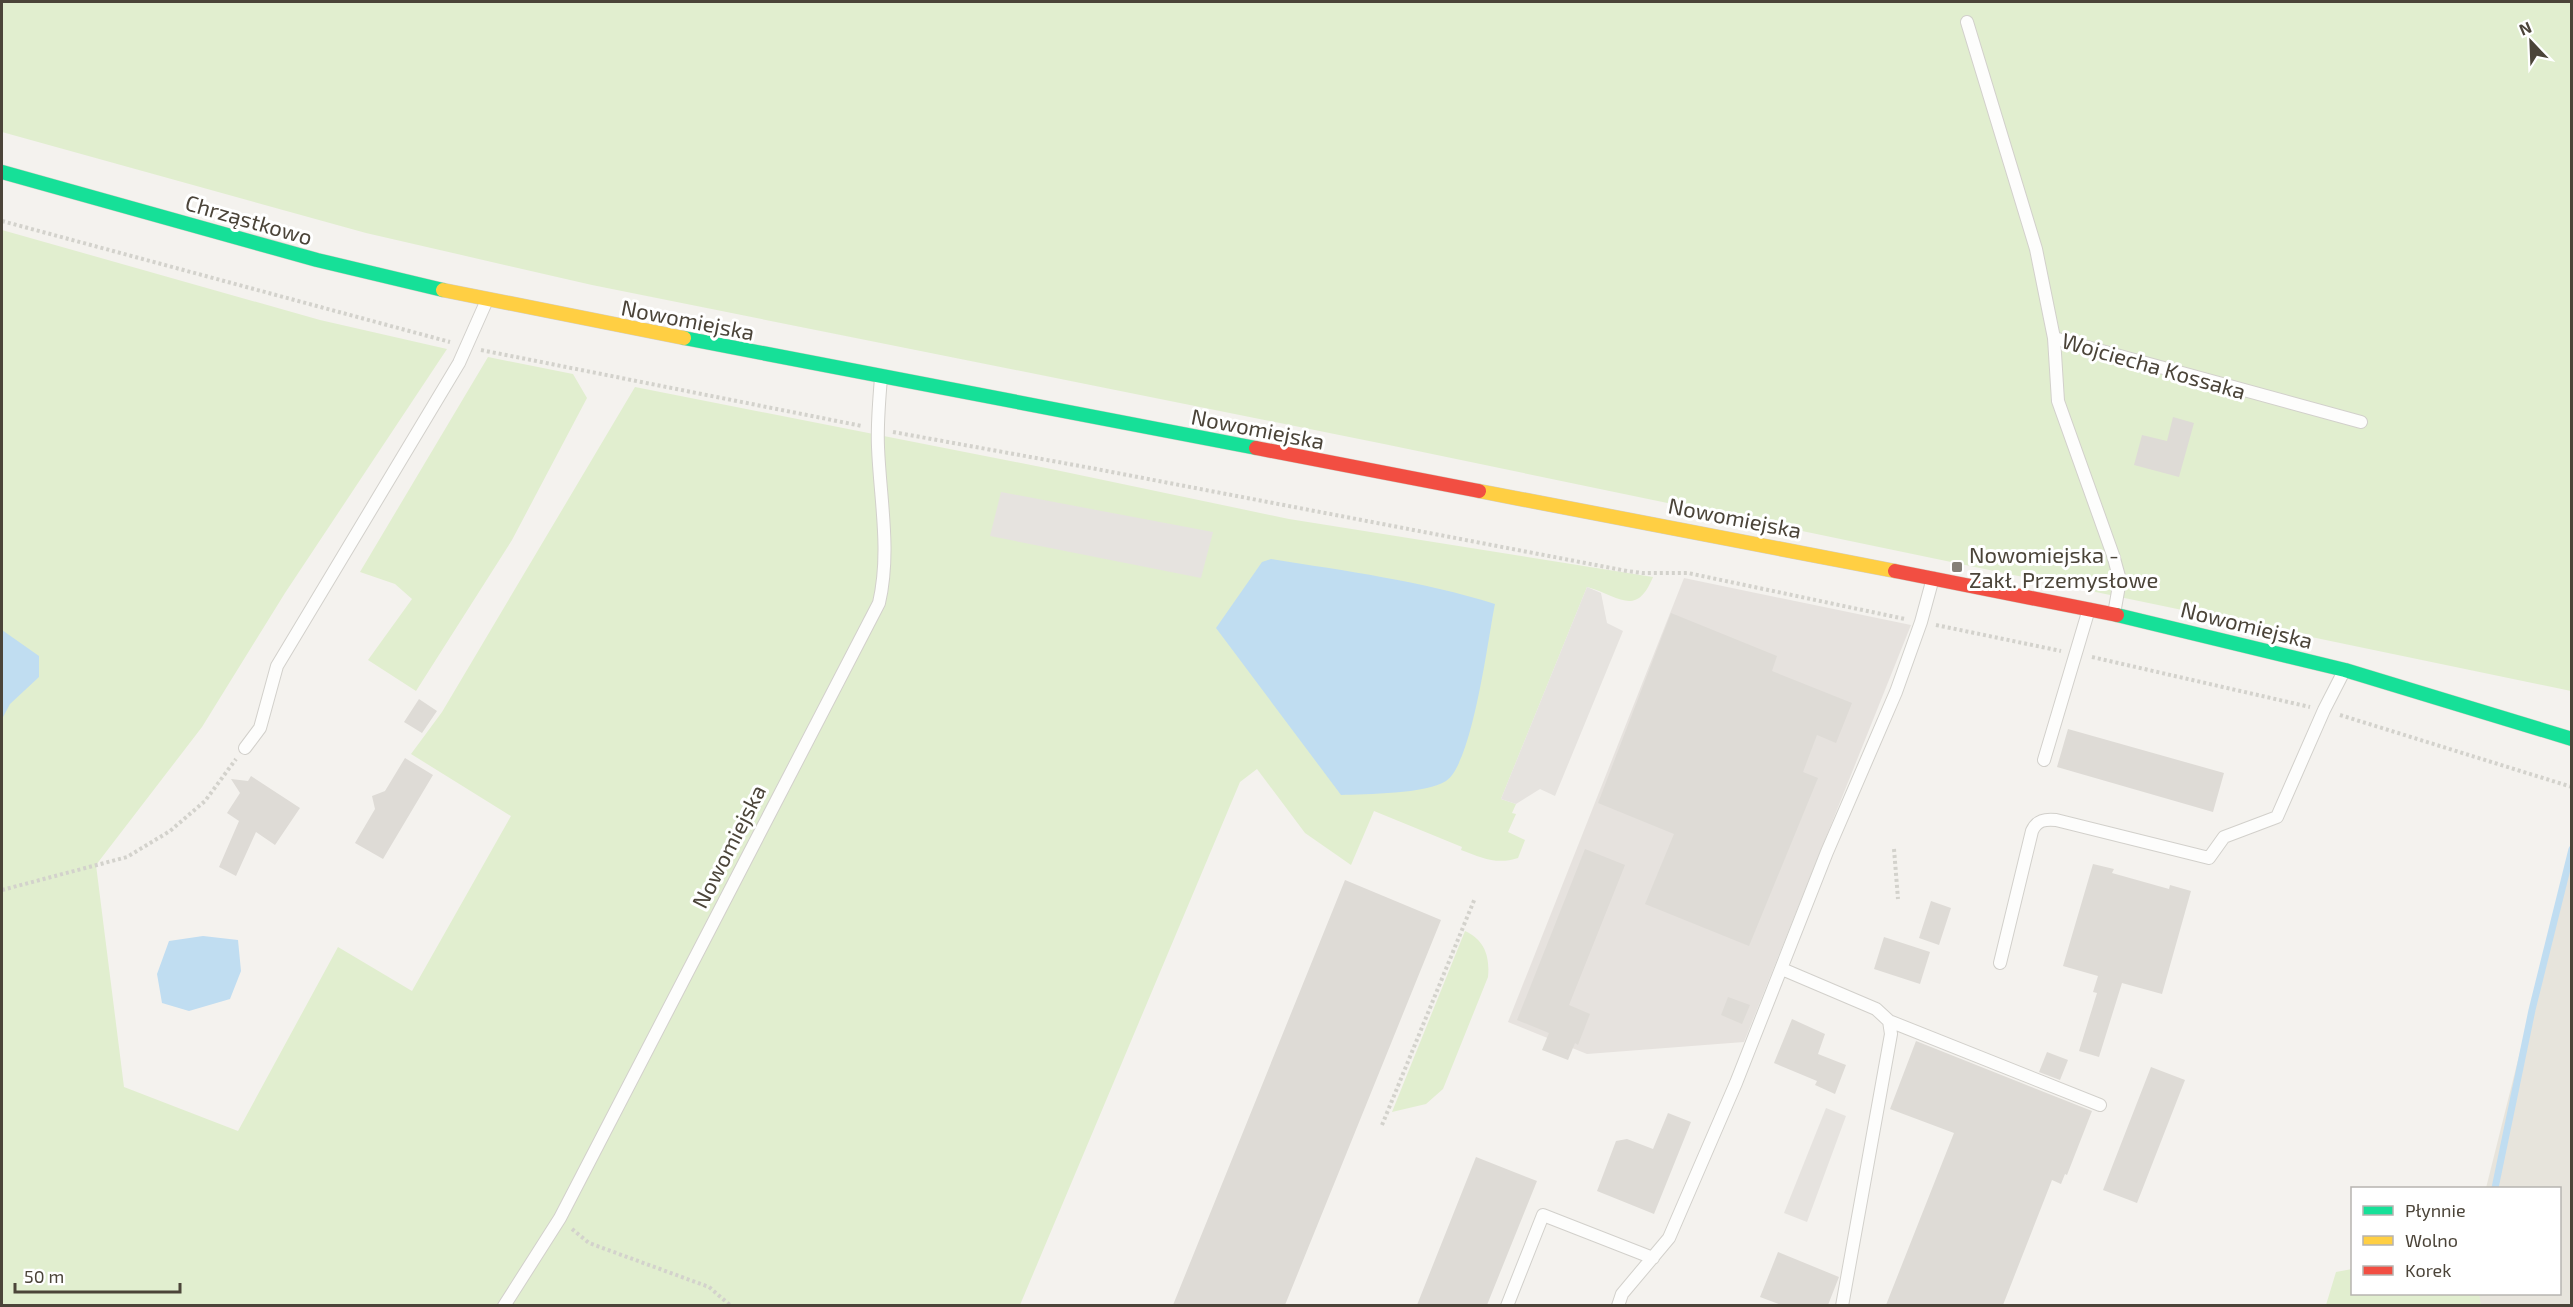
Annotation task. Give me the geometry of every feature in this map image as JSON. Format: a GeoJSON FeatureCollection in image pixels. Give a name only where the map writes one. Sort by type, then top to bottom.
{"type":"FeatureCollection","features":[{"type":"Feature","properties":{"kind":"street","name":"Chrząstkowo"},"geometry":{"type":"LineString","coordinates":[[2,172],[317,260],[487,300]]}},
{"type":"Feature","properties":{"kind":"street","name":"Nowomiejska"},"geometry":{"type":"LineString","coordinates":[[487,300],[881,378],[2089,608],[2345,670],[2571,740]]}},
{"type":"Feature","properties":{"kind":"lane","name":"Wojciecha Kossaka"},"geometry":{"type":"LineString","coordinates":[[1967,22],[2036,249],[2054,338],[2361,422]]}},
{"type":"Feature","properties":{"kind":"lane"},"geometry":{"type":"LineString","coordinates":[[245,748],[260,728],[277,666],[459,363],[487,300]]}},
{"type":"Feature","properties":{"kind":"lane"},"geometry":{"type":"LineString","coordinates":[[2054,338],[2058,401],[2120,580],[2114,614]]}},
{"type":"Feature","properties":{"kind":"lane","name":"Nowomiejska"},"geometry":{"type":"LineString","coordinates":[[504,1305],[560,1218],[879,603],[884,581],[886,547],[878,430],[881,378]]}},
{"type":"Feature","properties":{"kind":"lane"},"geometry":{"type":"LineString","coordinates":[[1618,1305],[1622,1294],[1669,1238],[1748,1056],[1827,852],[1896,692],[1921,622],[1933,577]]}},
{"type":"Feature","properties":{"kind":"lane"},"geometry":{"type":"LineString","coordinates":[[2044,759],[2089,608]]}},
{"type":"Feature","properties":{"kind":"lane"},"geometry":{"type":"LineString","coordinates":[[2000,963],[2035,824],[2046,819],[2056,820],[2209,858],[2224,837],[2277,817],[2324,710],[2345,670]]}},
{"type":"Feature","properties":{"kind":"lane"},"geometry":{"type":"LineString","coordinates":[[1782,969],[1876,1009],[1889,1021],[2100,1105]]}},
{"type":"Feature","properties":{"kind":"lane"},"geometry":{"type":"LineString","coordinates":[[1842,1305],[1891,1034],[1889,1021]]}},
{"type":"Feature","properties":{"kind":"lane"},"geometry":{"type":"LineString","coordinates":[[1507,1305],[1543,1215],[1653,1258]]}},
{"type":"Feature","properties":{"kind":"path"},"geometry":{"type":"LineString","coordinates":[[2,221],[466,346],[878,430],[1091,468],[1627,571],[1688,573],[2076,654],[2324,710],[2571,787]]}},
{"type":"Feature","properties":{"kind":"path"},"geometry":{"type":"LineString","coordinates":[[2,890],[127,857],[170,831],[205,801],[245,748]]}},
{"type":"Feature","properties":{"kind":"path"},"geometry":{"type":"LineString","coordinates":[[1894,849],[1898,899]]}},
{"type":"Feature","properties":{"kind":"path"},"geometry":{"type":"LineString","coordinates":[[1382,1125],[1475,898]]}},
{"type":"Feature","properties":{"kind":"path"},"geometry":{"type":"LineString","coordinates":[[560,1218],[589,1243],[709,1287],[731,1305]]}},
{"type":"Feature","properties":{"kind":"shaded area"},"geometry":{"type":"Polygon","coordinates":[[[1001,492],[1213,532],[1201,578],[990,536],[1001,492]]]}},
{"type":"Feature","properties":{"kind":"shaded area"},"geometry":{"type":"Polygon","coordinates":[[[1684,578],[1911,625],[1744,1042],[1587,1054],[1508,1022],[1684,578]]]}},
{"type":"Feature","properties":{"kind":"shaded area"},"geometry":{"type":"Polygon","coordinates":[[[1587,587],[1601,593],[1607,623],[1623,631],[1555,796],[1540,789],[1516,804],[1501,799],[1587,587]]]}},
{"type":"Feature","properties":{"kind":"shaded area"},"geometry":{"type":"Polygon","coordinates":[[[2571,848],[2571,1305],[2481,1305],[2478,1295],[2561,1295],[2561,1187],[2486,1187],[2571,848]]]}},
{"type":"Feature","properties":{"kind":"shaded area"},"geometry":{"type":"Polygon","coordinates":[[[1826,1108],[1846,1116],[1807,1222],[1784,1213],[1826,1108]]]}},
{"type":"Feature","properties":{"kind":"green space"},"geometry":{"type":"Polygon","coordinates":[[[2,2],[2571,2],[2571,691],[1384,444],[592,285],[366,233],[2,132],[2,2]]]}},
{"type":"Feature","properties":{"kind":"green space"},"geometry":{"type":"Polygon","coordinates":[[[2,230],[320,320],[447,349],[285,593],[202,727],[96,865],[124,1087],[238,1131],[338,947],[412,991],[511,816],[411,754],[442,712],[635,387],[1051,469],[1289,519],[1653,577],[1647,590],[1633,601],[1618,599],[1587,587],[1501,799],[1516,804],[1512,813],[1516,814],[1508,832],[1525,840],[1518,858],[1496,861],[1483,858],[1374,811],[1351,865],[1305,833],[1257,769],[1240,782],[1020,1305],[2,1305],[2,230]]]}},
{"type":"Feature","properties":{"kind":"green space"},"geometry":{"type":"Polygon","coordinates":[[[488,357],[573,374],[587,398],[512,540],[416,691],[368,660],[412,599],[395,584],[360,572],[488,357]]]}},
{"type":"Feature","properties":{"kind":"green space"},"geometry":{"type":"Polygon","coordinates":[[[1465,931],[1477,939],[1485,950],[1488,977],[1443,1089],[1426,1104],[1392,1112],[1465,931]]]}},
{"type":"Feature","properties":{"kind":"green space"},"geometry":{"type":"Polygon","coordinates":[[[2351,1269],[2351,1295],[2479,1295],[2481,1305],[2326,1305],[2336,1272],[2351,1269]]]}},
{"type":"Feature","properties":{"kind":"water"},"geometry":{"type":"Polygon","coordinates":[[[1271,559],[1412,583],[1495,604],[1472,726],[1456,770],[1446,781],[1425,789],[1411,791],[1341,795],[1216,628],[1262,562],[1271,559]]]}},
{"type":"Feature","properties":{"kind":"water"},"geometry":{"type":"Polygon","coordinates":[[[2,630],[39,656],[39,677],[10,704],[2,719],[2,630]]]}},
{"type":"Feature","properties":{"kind":"water"},"geometry":{"type":"Polygon","coordinates":[[[203,936],[238,940],[241,971],[230,999],[189,1011],[162,1003],[157,974],[169,941],[203,936]]]}},
{"type":"Feature","properties":{"kind":"building"},"geometry":{"type":"Polygon","coordinates":[[[2173,417],[2194,423],[2179,477],[2134,465],[2142,435],[2167,441],[2173,417]]]}},
{"type":"Feature","properties":{"kind":"building"},"geometry":{"type":"Polygon","coordinates":[[[1671,613],[1777,656],[1772,671],[1852,703],[1836,743],[1817,735],[1803,772],[1818,778],[1749,946],[1645,904],[1674,834],[1598,803],[1671,613]]]}},
{"type":"Feature","properties":{"kind":"building"},"geometry":{"type":"Polygon","coordinates":[[[419,699],[437,711],[422,733],[404,722],[419,699]]]}},
{"type":"Feature","properties":{"kind":"building"},"geometry":{"type":"Polygon","coordinates":[[[2068,729],[2224,773],[2213,812],[2057,767],[2068,729]]]}},
{"type":"Feature","properties":{"kind":"building"},"geometry":{"type":"Polygon","coordinates":[[[405,758],[433,775],[383,859],[355,843],[375,809],[372,796],[385,791],[405,758]]]}},
{"type":"Feature","properties":{"kind":"building"},"geometry":{"type":"Polygon","coordinates":[[[251,776],[300,808],[275,845],[256,832],[236,876],[219,867],[239,821],[227,813],[240,793],[231,779],[248,781],[251,776]]]}},
{"type":"Feature","properties":{"kind":"building"},"geometry":{"type":"Polygon","coordinates":[[[1585,849],[1625,865],[1569,1005],[1590,1014],[1578,1045],[1575,1043],[1568,1060],[1542,1050],[1549,1033],[1517,1020],[1585,849]]]}},
{"type":"Feature","properties":{"kind":"building"},"geometry":{"type":"Polygon","coordinates":[[[2093,864],[2114,869],[2112,873],[2169,889],[2170,885],[2191,891],[2162,994],[2122,983],[2099,1057],[2079,1051],[2097,993],[2093,992],[2098,976],[2063,966],[2093,864]]]}},
{"type":"Feature","properties":{"kind":"building"},"geometry":{"type":"Polygon","coordinates":[[[1345,880],[1441,920],[1285,1305],[1173,1305],[1345,880]]]}},
{"type":"Feature","properties":{"kind":"building"},"geometry":{"type":"Polygon","coordinates":[[[1931,901],[1951,908],[1939,945],[1919,938],[1931,901]]]}},
{"type":"Feature","properties":{"kind":"building"},"geometry":{"type":"Polygon","coordinates":[[[1884,937],[1930,952],[1920,984],[1874,969],[1884,937]]]}},
{"type":"Feature","properties":{"kind":"building"},"geometry":{"type":"Polygon","coordinates":[[[1728,997],[1750,1005],[1742,1024],[1721,1015],[1728,997]]]}},
{"type":"Feature","properties":{"kind":"building"},"geometry":{"type":"Polygon","coordinates":[[[1792,1019],[1825,1034],[1818,1054],[1846,1065],[1835,1094],[1815,1085],[1817,1081],[1774,1063],[1792,1019]]]}},
{"type":"Feature","properties":{"kind":"building"},"geometry":{"type":"Polygon","coordinates":[[[1916,1041],[2092,1111],[2067,1175],[2065,1174],[2061,1184],[2052,1180],[2003,1305],[1886,1305],[1954,1133],[1890,1109],[1916,1041]]]}},
{"type":"Feature","properties":{"kind":"building"},"geometry":{"type":"Polygon","coordinates":[[[2047,1052],[2068,1060],[2060,1080],[2039,1072],[2047,1052]]]}},
{"type":"Feature","properties":{"kind":"building"},"geometry":{"type":"Polygon","coordinates":[[[2151,1067],[2185,1080],[2137,1203],[2103,1190],[2151,1067]]]}},
{"type":"Feature","properties":{"kind":"building"},"geometry":{"type":"Polygon","coordinates":[[[1668,1113],[1691,1122],[1654,1214],[1597,1191],[1616,1141],[1627,1139],[1653,1149],[1668,1113]]]}},
{"type":"Feature","properties":{"kind":"building"},"geometry":{"type":"Polygon","coordinates":[[[1476,1157],[1537,1181],[1487,1305],[1417,1305],[1476,1157]]]}},
{"type":"Feature","properties":{"kind":"building"},"geometry":{"type":"Polygon","coordinates":[[[1778,1252],[1839,1277],[1828,1305],[1781,1305],[1760,1297],[1778,1252]]]}},
{"type":"Feature","properties":{"kind":"waterway"},"geometry":{"type":"LineString","coordinates":[[2495,1187],[2532,1010],[2572,849]]}},
{"type":"Feature","properties":{"kind":"traffic: fast"},"geometry":{"type":"LineString","coordinates":[[2,172],[317,260],[443,290]]}},
{"type":"Feature","properties":{"kind":"traffic: fast"},"geometry":{"type":"LineString","coordinates":[[684,338],[1256,448]]}},
{"type":"Feature","properties":{"kind":"traffic: fast"},"geometry":{"type":"LineString","coordinates":[[2117,615],[2345,670],[2572,739]]}},
{"type":"Feature","properties":{"kind":"traffic: slow"},"geometry":{"type":"LineString","coordinates":[[443,290],[684,338]]}},
{"type":"Feature","properties":{"kind":"traffic: slow"},"geometry":{"type":"LineString","coordinates":[[1479,491],[1895,571]]}},
{"type":"Feature","properties":{"kind":"traffic: jam"},"geometry":{"type":"LineString","coordinates":[[1256,448],[1479,491]]}},
{"type":"Feature","properties":{"kind":"traffic: jam"},"geometry":{"type":"LineString","coordinates":[[1895,571],[2117,615]]}},
{"type":"Feature","properties":{"kind":"place","name":"Nowomiejska - Zakł. Przemysłowe"},"geometry":{"type":"Point","coordinates":[1957,567]}}]}
